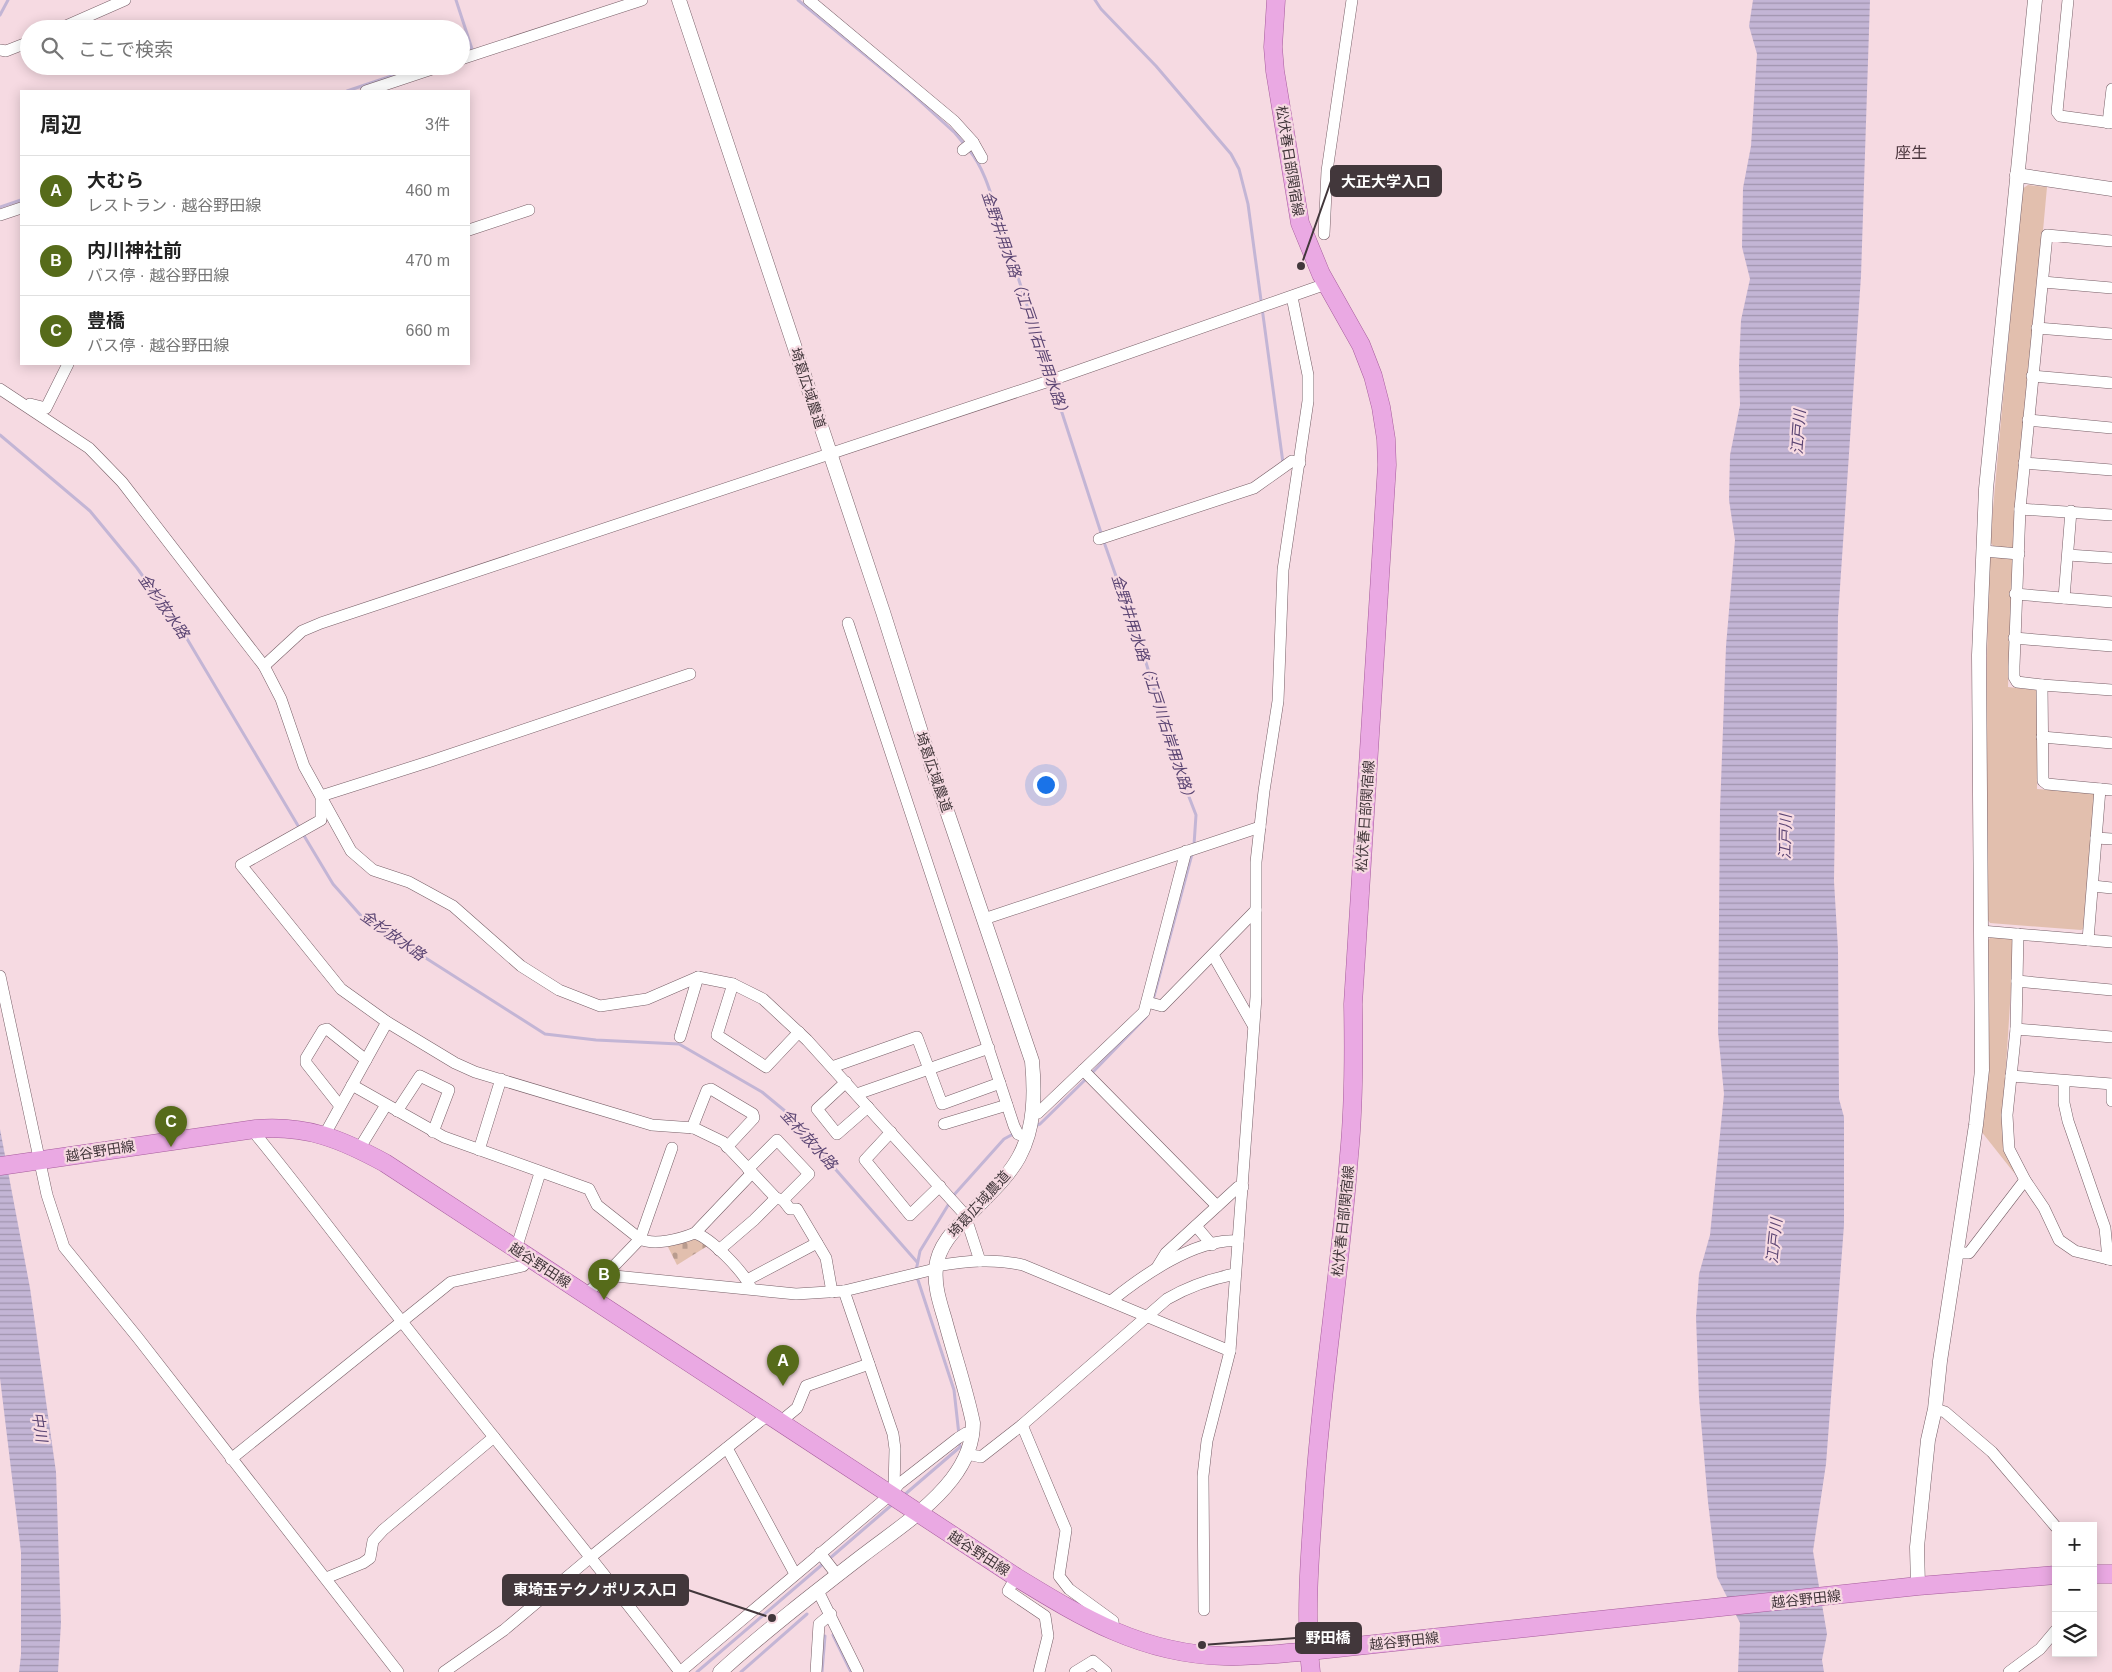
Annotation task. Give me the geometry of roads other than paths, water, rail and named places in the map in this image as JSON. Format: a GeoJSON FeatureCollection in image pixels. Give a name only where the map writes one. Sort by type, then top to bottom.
{"type":"FeatureCollection","features":[{"type":"Feature","properties":{"kind":"main road","name":"松伏春日部関宿線"},"geometry":{"type":"LineString","coordinates":[[1276,0],[1275,71],[1300,223],[1310,252],[1361,345],[1373,376],[1381,407],[1386,439],[1387,465],[1353,1004],[1354,1070],[1350,1146],[1340,1254],[1319,1434],[1310,1568],[1315,1651],[1311,1672]]}},
{"type":"Feature","properties":{"kind":"main road","name":"越谷野田線"},"geometry":{"type":"LineString","coordinates":[[0,1166],[256,1128],[289,1128],[324,1134],[385,1163],[775,1418],[892,1492],[917,1513],[1016,1577],[1090,1622],[1114,1632],[1168,1649],[1222,1656],[1315,1651],[1918,1586],[2052,1575]]}},
{"type":"Feature","properties":{"kind":"street"},"geometry":{"type":"LineString","coordinates":[[79,20],[125,0]]}},
{"type":"Feature","properties":{"kind":"street"},"geometry":{"type":"LineString","coordinates":[[470,57],[642,0]]}},
{"type":"Feature","properties":{"kind":"street","name":"埼葛広域農道"},"geometry":{"type":"LineString","coordinates":[[679,0],[1020,1032],[1032,1061],[1034,1087],[1032,1113],[1020,1132],[1019,1157],[1005,1177],[958,1225],[927,1270],[938,1299],[971,1414],[973,1436],[967,1454],[951,1479],[917,1513],[834,1572],[818,1590],[720,1672]]}},
{"type":"Feature","properties":{"kind":"street"},"geometry":{"type":"LineString","coordinates":[[809,0],[954,121],[973,142],[982,158]]}},
{"type":"Feature","properties":{"kind":"street"},"geometry":{"type":"LineString","coordinates":[[1324,234],[1328,171],[1352,0]]}},
{"type":"Feature","properties":{"kind":"street"},"geometry":{"type":"LineString","coordinates":[[1918,1586],[1917,1547],[1928,1440],[1935,1409],[1940,1361],[1976,1125],[1982,1070],[1978,704],[1984,551],[1990,450],[2035,0]]}},
{"type":"Feature","properties":{"kind":"street"},"geometry":{"type":"LineString","coordinates":[[2068,0],[2057,112],[2060,116],[2110,123],[2112,89]]}},
{"type":"Feature","properties":{"kind":"street"},"geometry":{"type":"LineString","coordinates":[[0,50],[6,51],[20,46]]}},
{"type":"Feature","properties":{"kind":"street"},"geometry":{"type":"LineString","coordinates":[[369,90],[414,75]]}},
{"type":"Feature","properties":{"kind":"street"},"geometry":{"type":"LineString","coordinates":[[963,150],[973,142]]}},
{"type":"Feature","properties":{"kind":"street"},"geometry":{"type":"LineString","coordinates":[[2017,175],[2112,189]]}},
{"type":"Feature","properties":{"kind":"street"},"geometry":{"type":"LineString","coordinates":[[0,215],[20,208]]}},
{"type":"Feature","properties":{"kind":"street"},"geometry":{"type":"LineString","coordinates":[[470,230],[529,210]]}},
{"type":"Feature","properties":{"kind":"street"},"geometry":{"type":"LineString","coordinates":[[2112,241],[2047,235],[2020,509],[2014,638],[2014,678],[2017,682],[2112,690]]}},
{"type":"Feature","properties":{"kind":"street"},"geometry":{"type":"LineString","coordinates":[[2042,282],[2112,288]]}},
{"type":"Feature","properties":{"kind":"street"},"geometry":{"type":"LineString","coordinates":[[264,666],[302,631],[322,623],[1058,378],[1326,284]]}},
{"type":"Feature","properties":{"kind":"street"},"geometry":{"type":"LineString","coordinates":[[1204,1610],[1203,1476],[1207,1441],[1230,1351],[1257,956],[1256,862],[1278,701],[1283,570],[1308,401],[1308,375],[1292,297]]}},
{"type":"Feature","properties":{"kind":"street"},"geometry":{"type":"LineString","coordinates":[[2037,328],[2112,334]]}},
{"type":"Feature","properties":{"kind":"street"},"geometry":{"type":"LineString","coordinates":[[1,390],[36,407],[46,408],[68,365]]}},
{"type":"Feature","properties":{"kind":"street"},"geometry":{"type":"LineString","coordinates":[[2032,376],[2112,382]]}},
{"type":"Feature","properties":{"kind":"street"},"geometry":{"type":"LineString","coordinates":[[1,390],[90,448],[122,482],[264,666],[281,699],[304,766],[351,851],[373,870],[410,882],[453,906],[521,966],[559,990],[600,1006],[647,999],[698,977],[733,984],[763,999],[832,1067],[967,1217],[980,1261]]}},
{"type":"Feature","properties":{"kind":"street"},"geometry":{"type":"LineString","coordinates":[[2028,420],[2112,428]]}},
{"type":"Feature","properties":{"kind":"street"},"geometry":{"type":"LineString","coordinates":[[1103,538],[1254,488],[1292,462],[1300,463]]}},
{"type":"Feature","properties":{"kind":"street"},"geometry":{"type":"LineString","coordinates":[[2024,464],[2112,470]]}},
{"type":"Feature","properties":{"kind":"street"},"geometry":{"type":"LineString","coordinates":[[2020,509],[2112,515]]}},
{"type":"Feature","properties":{"kind":"street"},"geometry":{"type":"LineString","coordinates":[[2064,598],[2071,511]]}},
{"type":"Feature","properties":{"kind":"street"},"geometry":{"type":"LineString","coordinates":[[1984,551],[2018,554]]}},
{"type":"Feature","properties":{"kind":"street"},"geometry":{"type":"LineString","coordinates":[[2068,555],[2112,558]]}},
{"type":"Feature","properties":{"kind":"street"},"geometry":{"type":"LineString","coordinates":[[2016,594],[2112,602]]}},
{"type":"Feature","properties":{"kind":"street"},"geometry":{"type":"LineString","coordinates":[[848,623],[1007,1105],[1020,1132]]}},
{"type":"Feature","properties":{"kind":"street"},"geometry":{"type":"LineString","coordinates":[[2014,638],[2112,646]]}},
{"type":"Feature","properties":{"kind":"street"},"geometry":{"type":"LineString","coordinates":[[321,796],[690,674]]}},
{"type":"Feature","properties":{"kind":"street"},"geometry":{"type":"LineString","coordinates":[[2042,685],[2043,780],[2047,784],[2112,790]]}},
{"type":"Feature","properties":{"kind":"street"},"geometry":{"type":"LineString","coordinates":[[2042,737],[2112,743]]}},
{"type":"Feature","properties":{"kind":"street"},"geometry":{"type":"LineString","coordinates":[[2088,940],[2100,789]]}},
{"type":"Feature","properties":{"kind":"street"},"geometry":{"type":"LineString","coordinates":[[321,796],[321,820],[241,865],[341,989],[387,1022],[456,1063],[475,1072],[652,1125],[692,1128],[723,1142],[790,1209],[797,1209],[826,1258],[832,1292]]}},
{"type":"Feature","properties":{"kind":"street"},"geometry":{"type":"LineString","coordinates":[[984,919],[1260,827]]}},
{"type":"Feature","properties":{"kind":"street"},"geometry":{"type":"LineString","coordinates":[[2096,838],[2112,839]]}},
{"type":"Feature","properties":{"kind":"street"},"geometry":{"type":"LineString","coordinates":[[1032,1113],[1038,1114],[1087,1074],[1151,1003],[1187,850]]}},
{"type":"Feature","properties":{"kind":"street"},"geometry":{"type":"LineString","coordinates":[[2092,886],[2112,888]]}},
{"type":"Feature","properties":{"kind":"street"},"geometry":{"type":"LineString","coordinates":[[1151,1003],[1162,1006],[1256,910]]}},
{"type":"Feature","properties":{"kind":"street"},"geometry":{"type":"LineString","coordinates":[[1981,931],[2112,942]]}},
{"type":"Feature","properties":{"kind":"street"},"geometry":{"type":"LineString","coordinates":[[2018,934],[2016,1029],[2006,1129],[2009,1149],[2064,1246],[2074,1251],[2110,1259],[2105,1228],[2068,1121],[2064,1102],[2064,1081]]}},
{"type":"Feature","properties":{"kind":"street"},"geometry":{"type":"LineString","coordinates":[[1213,955],[1253,1026]]}},
{"type":"Feature","properties":{"kind":"street"},"geometry":{"type":"LineString","coordinates":[[0,976],[38,1161],[64,1246],[398,1672]]}},
{"type":"Feature","properties":{"kind":"street"},"geometry":{"type":"LineString","coordinates":[[680,1037],[698,977]]}},
{"type":"Feature","properties":{"kind":"street"},"geometry":{"type":"LineString","coordinates":[[2018,981],[2112,990]]}},
{"type":"Feature","properties":{"kind":"street"},"geometry":{"type":"LineString","coordinates":[[733,984],[717,1035],[766,1067],[798,1032]]}},
{"type":"Feature","properties":{"kind":"street"},"geometry":{"type":"LineString","coordinates":[[324,1134],[387,1022]]}},
{"type":"Feature","properties":{"kind":"street"},"geometry":{"type":"LineString","coordinates":[[2016,1029],[2112,1037]]}},
{"type":"Feature","properties":{"kind":"street"},"geometry":{"type":"LineString","coordinates":[[340,1106],[306,1063],[306,1058],[323,1030],[327,1030],[366,1060]]}},
{"type":"Feature","properties":{"kind":"street"},"geometry":{"type":"LineString","coordinates":[[832,1067],[917,1037],[942,1104],[1000,1083]]}},
{"type":"Feature","properties":{"kind":"street"},"geometry":{"type":"LineString","coordinates":[[857,1094],[989,1048]]}},
{"type":"Feature","properties":{"kind":"street"},"geometry":{"type":"LineString","coordinates":[[1087,1074],[1217,1206]]}},
{"type":"Feature","properties":{"kind":"street"},"geometry":{"type":"LineString","coordinates":[[397,1111],[420,1076],[449,1090],[433,1132]]}},
{"type":"Feature","properties":{"kind":"street"},"geometry":{"type":"LineString","coordinates":[[2012,1076],[2112,1084],[2112,1101]]}},
{"type":"Feature","properties":{"kind":"street"},"geometry":{"type":"LineString","coordinates":[[479,1150],[501,1079]]}},
{"type":"Feature","properties":{"kind":"street"},"geometry":{"type":"LineString","coordinates":[[846,1082],[817,1109],[837,1134],[868,1107]]}},
{"type":"Feature","properties":{"kind":"street"},"geometry":{"type":"LineString","coordinates":[[352,1085],[433,1132],[540,1173],[589,1189],[597,1205],[647,1243],[685,1237],[695,1233],[777,1140],[809,1174],[719,1250]]}},
{"type":"Feature","properties":{"kind":"street"},"geometry":{"type":"LineString","coordinates":[[692,1128],[707,1090],[711,1089],[753,1114],[754,1118],[727,1147]]}},
{"type":"Feature","properties":{"kind":"street"},"geometry":{"type":"LineString","coordinates":[[359,1149],[386,1105]]}},
{"type":"Feature","properties":{"kind":"street"},"geometry":{"type":"LineString","coordinates":[[944,1124],[1007,1105]]}},
{"type":"Feature","properties":{"kind":"street"},"geometry":{"type":"LineString","coordinates":[[256,1128],[257,1136],[310,1201],[402,1321],[592,1556],[680,1672],[796,1574],[822,1556],[892,1492],[958,1438],[966,1433],[973,1436]]}},
{"type":"Feature","properties":{"kind":"street"},"geometry":{"type":"LineString","coordinates":[[891,1132],[865,1160],[910,1215],[940,1186]]}},
{"type":"Feature","properties":{"kind":"street"},"geometry":{"type":"LineString","coordinates":[[587,1294],[640,1239],[672,1148]]}},
{"type":"Feature","properties":{"kind":"street"},"geometry":{"type":"LineString","coordinates":[[231,1459],[451,1282],[523,1266],[523,1254],[540,1173]]}},
{"type":"Feature","properties":{"kind":"street"},"geometry":{"type":"LineString","coordinates":[[1956,1253],[1969,1253],[2025,1180]]}},
{"type":"Feature","properties":{"kind":"street"},"geometry":{"type":"LineString","coordinates":[[1158,1266],[1166,1253],[1238,1187],[1242,1187]]}},
{"type":"Feature","properties":{"kind":"street"},"geometry":{"type":"LineString","coordinates":[[1196,1226],[1212,1245]]}},
{"type":"Feature","properties":{"kind":"street"},"geometry":{"type":"LineString","coordinates":[[695,1233],[719,1250],[749,1284]]}},
{"type":"Feature","properties":{"kind":"street"},"geometry":{"type":"LineString","coordinates":[[1111,1301],[1158,1266],[1197,1249],[1230,1240],[1238,1241]]}},
{"type":"Feature","properties":{"kind":"street"},"geometry":{"type":"LineString","coordinates":[[749,1284],[818,1243]]}},
{"type":"Feature","properties":{"kind":"street"},"geometry":{"type":"LineString","coordinates":[[605,1275],[749,1284],[796,1294],[844,1291],[927,1270],[980,1261],[1004,1261],[1023,1266],[1111,1301],[1230,1351]]}},
{"type":"Feature","properties":{"kind":"street"},"geometry":{"type":"LineString","coordinates":[[967,1454],[981,1457],[1022,1425],[1167,1299],[1186,1288],[1209,1279],[1235,1274]]}},
{"type":"Feature","properties":{"kind":"street"},"geometry":{"type":"LineString","coordinates":[[844,1291],[893,1434],[895,1449],[892,1492]]}},
{"type":"Feature","properties":{"kind":"street"},"geometry":{"type":"LineString","coordinates":[[444,1672],[504,1630],[592,1556],[727,1448],[775,1418],[797,1408],[806,1386],[869,1364]]}},
{"type":"Feature","properties":{"kind":"street"},"geometry":{"type":"LineString","coordinates":[[1935,1409],[1945,1412],[1992,1452],[2052,1522]]}},
{"type":"Feature","properties":{"kind":"street"},"geometry":{"type":"LineString","coordinates":[[1022,1425],[1066,1530],[1059,1576],[1069,1589],[1113,1621],[1114,1632]]}},
{"type":"Feature","properties":{"kind":"street"},"geometry":{"type":"LineString","coordinates":[[326,1578],[363,1563],[370,1558],[373,1541],[383,1530],[494,1436]]}},
{"type":"Feature","properties":{"kind":"street"},"geometry":{"type":"LineString","coordinates":[[727,1448],[796,1574]]}},
{"type":"Feature","properties":{"kind":"street"},"geometry":{"type":"LineString","coordinates":[[822,1556],[834,1572]]}},
{"type":"Feature","properties":{"kind":"street"},"geometry":{"type":"LineString","coordinates":[[1016,1577],[1008,1591],[1045,1616],[1048,1636],[1039,1672]]}},
{"type":"Feature","properties":{"kind":"street"},"geometry":{"type":"LineString","coordinates":[[818,1590],[858,1672]]}},
{"type":"Feature","properties":{"kind":"street"},"geometry":{"type":"LineString","coordinates":[[816,1672],[819,1624],[830,1614]]}},
{"type":"Feature","properties":{"kind":"street"},"geometry":{"type":"LineString","coordinates":[[2009,1672],[2040,1649],[2052,1635]]}},
{"type":"Feature","properties":{"kind":"street"},"geometry":{"type":"LineString","coordinates":[[1075,1672],[1093,1661],[1106,1672]]}},
{"type":"Feature","properties":{"kind":"water","name":"江戸川"},"geometry":{"type":"Polygon","coordinates":[[[1753,0],[1870,0],[1861,276],[1838,617],[1834,881],[1838,949],[1839,1099],[1844,1117],[1844,1225],[1826,1464],[1813,1551],[1827,1634],[1822,1660],[1824,1672],[1738,1672],[1740,1623],[1717,1577],[1699,1398],[1696,1317],[1699,1274],[1710,1235],[1724,1094],[1718,1032],[1720,810],[1726,646],[1735,540],[1729,500],[1730,455],[1740,405],[1741,320],[1750,279],[1742,247],[1743,188],[1751,146],[1757,54],[1749,26],[1753,0]]]}},
{"type":"Feature","properties":{"kind":"water","name":"中川"},"geometry":{"type":"Polygon","coordinates":[[[0,1129],[30,1288],[56,1472],[61,1623],[58,1672],[19,1672],[21,1655],[21,1552],[0,1378],[0,1129]]]}},
{"type":"Feature","properties":{"kind":"waterway"},"geometry":{"type":"LineString","coordinates":[[0,15],[8,0]]}},
{"type":"Feature","properties":{"kind":"waterway"},"geometry":{"type":"LineString","coordinates":[[456,0],[463,20]]}},
{"type":"Feature","properties":{"kind":"waterway","name":"金野井用水路（江戸川右岸用水路）"},"geometry":{"type":"LineString","coordinates":[[798,0],[908,90],[955,133],[965,145]]}},
{"type":"Feature","properties":{"kind":"waterway"},"geometry":{"type":"LineString","coordinates":[[1095,0],[1101,9],[1156,66],[1231,154],[1239,169],[1248,204],[1283,463]]}},
{"type":"Feature","properties":{"kind":"waterway"},"geometry":{"type":"LineString","coordinates":[[470,43],[472,49],[470,50]]}},
{"type":"Feature","properties":{"kind":"waterway"},"geometry":{"type":"LineString","coordinates":[[350,90],[394,75]]}},
{"type":"Feature","properties":{"kind":"waterway","name":"金野井用水路（江戸川右岸用水路）"},"geometry":{"type":"LineString","coordinates":[[969,150],[985,177],[992,197],[1104,542],[1144,656],[1179,771],[1196,815],[1194,845]]}},
{"type":"Feature","properties":{"kind":"waterway"},"geometry":{"type":"LineString","coordinates":[[0,207],[20,200]]}},
{"type":"Feature","properties":{"kind":"waterway","name":"金杉放水路"},"geometry":{"type":"LineString","coordinates":[[0,435],[90,511],[137,568],[183,632],[300,829]]}},
{"type":"Feature","properties":{"kind":"waterway","name":"金杉放水路"},"geometry":{"type":"LineString","coordinates":[[303,834],[333,884],[363,918],[545,1034],[596,1040],[679,1044],[762,1092],[791,1116],[801,1130],[917,1262]]}},
{"type":"Feature","properties":{"kind":"waterway","name":"金野井用水路（江戸川右岸用水路）"},"geometry":{"type":"LineString","coordinates":[[1153,1000],[1192,854]]}},
{"type":"Feature","properties":{"kind":"waterway","name":"金野井用水路（江戸川右岸用水路）"},"geometry":{"type":"LineString","coordinates":[[1091,1074],[1146,1017]]}},
{"type":"Feature","properties":{"kind":"waterway","name":"金野井用水路（江戸川右岸用水路）"},"geometry":{"type":"LineString","coordinates":[[1034,1126],[1040,1124],[1087,1078]]}},
{"type":"Feature","properties":{"kind":"waterway","name":"金野井用水路（江戸川右岸用水路）"},"geometry":{"type":"LineString","coordinates":[[953,1196],[1004,1139],[1015,1133]]}},
{"type":"Feature","properties":{"kind":"waterway","name":"金野井用水路（江戸川右岸用水路）"},"geometry":{"type":"LineString","coordinates":[[916,1271],[920,1251],[950,1202]]}},
{"type":"Feature","properties":{"kind":"waterway","name":"金野井用水路（江戸川右岸用水路）"},"geometry":{"type":"LineString","coordinates":[[917,1277],[954,1390],[959,1435]]}},
{"type":"Feature","properties":{"kind":"waterway","name":"金野井用水路（江戸川右岸用水路）"},"geometry":{"type":"LineString","coordinates":[[903,1496],[960,1447],[959,1441]]}},
{"type":"Feature","properties":{"kind":"waterway","name":"金野井用水路（江戸川右岸用水路）"},"geometry":{"type":"LineString","coordinates":[[829,1559],[894,1503]]}},
{"type":"Feature","properties":{"kind":"waterway"},"geometry":{"type":"LineString","coordinates":[[697,1672],[824,1563]]}},
{"type":"Feature","properties":{"kind":"waterway"},"geometry":{"type":"LineString","coordinates":[[741,1672],[807,1614]]}},
{"type":"Feature","properties":{"kind":"waterway"},"geometry":{"type":"LineString","coordinates":[[833,1635],[851,1672]]}},
{"type":"Feature","properties":{"kind":"waterway"},"geometry":{"type":"LineString","coordinates":[[822,1672],[825,1636]]}},
{"type":"Feature","properties":{"kind":"place","name":"大正大学入口"},"geometry":{"type":"Point","coordinates":[1301,266]}},
{"type":"Feature","properties":{"kind":"place","name":"豊橋"},"geometry":{"type":"Point","coordinates":[171,1147]}},
{"type":"Feature","properties":{"kind":"place","name":"内川神社前"},"geometry":{"type":"Point","coordinates":[604,1300]}},
{"type":"Feature","properties":{"kind":"place","name":"大むら"},"geometry":{"type":"Point","coordinates":[783,1386]}},
{"type":"Feature","properties":{"kind":"place","name":"東埼玉テクノポリス入口"},"geometry":{"type":"Point","coordinates":[772,1618]}},
{"type":"Feature","properties":{"kind":"place","name":"野田橋"},"geometry":{"type":"Point","coordinates":[1202,1645]}},
{"type":"Feature","properties":{"kind":"district","name":"座生"},"geometry":{"type":"Point","coordinates":[1911,152]}}]}
